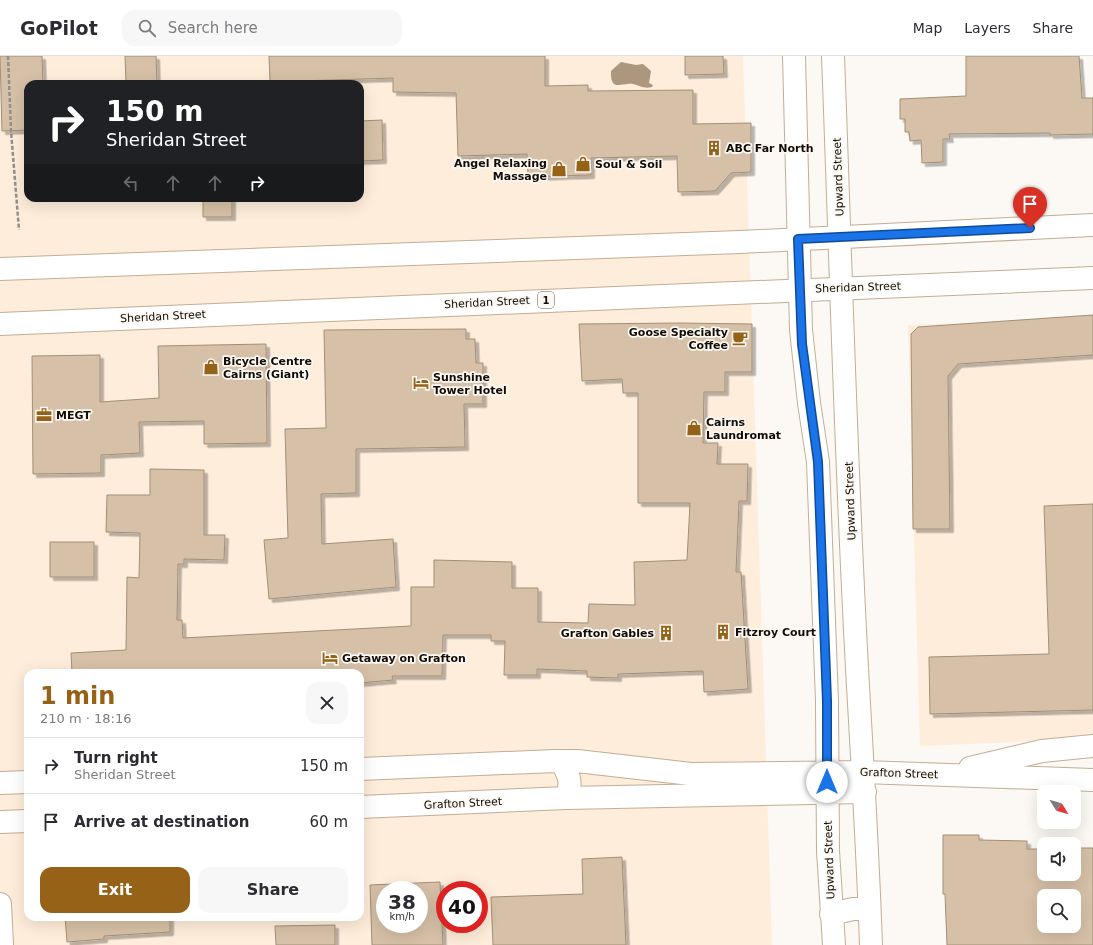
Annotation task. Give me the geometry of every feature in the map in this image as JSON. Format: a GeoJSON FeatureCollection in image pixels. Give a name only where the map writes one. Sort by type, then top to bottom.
{"type":"FeatureCollection","features":[{"type":"Feature","properties":{"kind":"main road","name":"Upward Street"},"geometry":{"type":"LineString","coordinates":[[794,56],[799,289],[804,359],[818,462],[827,701],[827,782],[831,914],[834,945]]}},
{"type":"Feature","properties":{"kind":"main road","name":"Upward Street"},"geometry":{"type":"LineString","coordinates":[[833,56],[841,289],[871,945]]}},
{"type":"Feature","properties":{"kind":"main road"},"geometry":{"type":"LineString","coordinates":[[0,269],[798,239],[1093,225]]}},
{"type":"Feature","properties":{"kind":"main road","name":"Sheridan Street"},"geometry":{"type":"LineString","coordinates":[[0,324],[799,289],[841,289],[1093,278]]}},
{"type":"Feature","properties":{"kind":"main road"},"geometry":{"type":"LineString","coordinates":[[944,774],[1042,751],[1093,746]]}},
{"type":"Feature","properties":{"kind":"main road"},"geometry":{"type":"LineString","coordinates":[[561,761],[570,778],[571,784],[566,798]]}},
{"type":"Feature","properties":{"kind":"main road","name":"Grafton Street"},"geometry":{"type":"LineString","coordinates":[[364,769],[577,761],[691,774],[827,782],[864,782],[944,774],[1093,780]]}},
{"type":"Feature","properties":{"kind":"main road"},"geometry":{"type":"LineString","coordinates":[[0,783],[24,782]]}},
{"type":"Feature","properties":{"kind":"main road","name":"Grafton Street"},"geometry":{"type":"LineString","coordinates":[[364,807],[566,798],[827,782]]}},
{"type":"Feature","properties":{"kind":"main road"},"geometry":{"type":"LineString","coordinates":[[0,822],[24,821]]}},
{"type":"Feature","properties":{"kind":"main road"},"geometry":{"type":"LineString","coordinates":[[0,904],[2,945]]}},
{"type":"Feature","properties":{"kind":"main road"},"geometry":{"type":"LineString","coordinates":[[831,914],[853,909],[869,909]]}},
{"type":"Feature","properties":{"kind":"path"},"geometry":{"type":"LineString","coordinates":[[8,56],[11,131],[19,230]]}},
{"type":"Feature","properties":{"kind":"shaded area"},"geometry":{"type":"Polygon","coordinates":[[[0,56],[743,56],[772,945],[0,945],[0,56]]]}},
{"type":"Feature","properties":{"kind":"shaded area"},"geometry":{"type":"Polygon","coordinates":[[[621,62],[636,65],[643,64],[651,71],[649,83],[653,85],[652,87],[649,88],[633,84],[618,85],[612,82],[611,71],[621,62]]]}},
{"type":"Feature","properties":{"kind":"shaded area"},"geometry":{"type":"Polygon","coordinates":[[[1093,318],[1093,739],[920,746],[908,325],[1093,318]]]}},
{"type":"Feature","properties":{"kind":"building"},"geometry":{"type":"Polygon","coordinates":[[[0,56],[42,56],[43,80],[24,80],[24,130],[2,131],[0,56]]]}},
{"type":"Feature","properties":{"kind":"building"},"geometry":{"type":"Polygon","coordinates":[[[125,56],[156,56],[157,80],[126,80],[125,56]]]}},
{"type":"Feature","properties":{"kind":"building"},"geometry":{"type":"Polygon","coordinates":[[[269,56],[545,56],[545,86],[588,85],[588,91],[693,90],[693,124],[751,123],[751,172],[731,173],[715,191],[678,192],[677,156],[591,158],[591,175],[528,177],[527,154],[458,156],[456,93],[393,92],[393,78],[270,80],[269,56]]]}},
{"type":"Feature","properties":{"kind":"building"},"geometry":{"type":"Polygon","coordinates":[[[685,56],[723,56],[724,74],[685,75],[685,56]]]}},
{"type":"Feature","properties":{"kind":"building"},"geometry":{"type":"Polygon","coordinates":[[[966,56],[1079,56],[1082,98],[1093,98],[1093,134],[949,134],[950,139],[943,139],[943,162],[922,163],[921,140],[910,141],[909,132],[905,132],[905,119],[900,119],[900,99],[966,96],[966,56]]]}},
{"type":"Feature","properties":{"kind":"building"},"geometry":{"type":"Polygon","coordinates":[[[382,120],[383,160],[364,161],[364,121],[382,120]]]}},
{"type":"Feature","properties":{"kind":"building"},"geometry":{"type":"Polygon","coordinates":[[[203,202],[232,202],[232,217],[203,217],[203,202]]]}},
{"type":"Feature","properties":{"kind":"building"},"geometry":{"type":"Polygon","coordinates":[[[1093,315],[1093,355],[958,364],[948,376],[950,529],[913,529],[911,334],[918,327],[1093,315]]]}},
{"type":"Feature","properties":{"kind":"building"},"geometry":{"type":"Polygon","coordinates":[[[579,324],[752,324],[752,372],[725,372],[725,392],[704,392],[703,443],[718,443],[717,464],[748,464],[747,501],[739,501],[736,572],[741,572],[748,689],[704,692],[703,671],[618,674],[618,678],[587,677],[587,671],[537,669],[537,675],[504,675],[505,641],[491,641],[491,635],[443,635],[442,676],[392,676],[393,680],[364,683],[364,669],[72,669],[71,653],[126,650],[127,577],[139,578],[140,533],[106,532],[107,495],[150,495],[150,469],[204,470],[204,535],[225,535],[224,560],[184,559],[184,564],[178,564],[177,620],[182,620],[183,638],[411,626],[411,587],[434,587],[434,560],[512,562],[512,588],[538,588],[538,622],[588,623],[589,604],[635,605],[634,562],[687,560],[690,503],[638,503],[638,393],[623,393],[622,379],[582,381],[579,324]]]}},
{"type":"Feature","properties":{"kind":"building"},"geometry":{"type":"Polygon","coordinates":[[[466,329],[466,339],[475,339],[476,363],[483,363],[483,404],[464,404],[465,447],[356,449],[356,493],[321,494],[322,544],[393,539],[396,587],[269,599],[264,540],[288,538],[285,429],[326,428],[324,330],[466,329]]]}},
{"type":"Feature","properties":{"kind":"building"},"geometry":{"type":"Polygon","coordinates":[[[266,344],[267,443],[204,444],[204,421],[139,422],[140,453],[101,455],[101,473],[33,474],[32,356],[100,355],[100,402],[159,398],[158,346],[266,344]]]}},
{"type":"Feature","properties":{"kind":"building"},"geometry":{"type":"Polygon","coordinates":[[[1093,504],[1093,710],[930,714],[929,657],[1049,654],[1044,506],[1093,504]]]}},
{"type":"Feature","properties":{"kind":"building"},"geometry":{"type":"Polygon","coordinates":[[[50,542],[94,542],[94,577],[50,577],[50,542]]]}},
{"type":"Feature","properties":{"kind":"building"},"geometry":{"type":"Polygon","coordinates":[[[943,835],[979,835],[979,840],[1027,841],[1027,849],[1037,849],[1037,881],[1081,881],[1081,848],[1093,848],[1093,945],[947,945],[945,894],[943,894],[943,835]]]}},
{"type":"Feature","properties":{"kind":"building"},"geometry":{"type":"Polygon","coordinates":[[[622,857],[626,945],[493,945],[491,897],[583,894],[582,859],[622,857]]]}},
{"type":"Feature","properties":{"kind":"building"},"geometry":{"type":"Polygon","coordinates":[[[436,882],[436,933],[442,933],[443,945],[372,945],[370,885],[376,885],[376,933],[428,933],[428,883],[436,882]]]}},
{"type":"Feature","properties":{"kind":"building"},"geometry":{"type":"Polygon","coordinates":[[[65,921],[170,921],[170,932],[104,936],[104,939],[67,942],[65,921]]]}},
{"type":"Feature","properties":{"kind":"building"},"geometry":{"type":"Polygon","coordinates":[[[335,925],[335,945],[276,945],[275,926],[335,925]]]}},
{"type":"Feature","properties":{"kind":"place","name":"ABC Far North"},"geometry":{"type":"Point","coordinates":[714,148]}},
{"type":"Feature","properties":{"kind":"place","name":"Soul & Soil"},"geometry":{"type":"Point","coordinates":[583,164]}},
{"type":"Feature","properties":{"kind":"place","name":"Angel Relaxing Massage"},"geometry":{"type":"Point","coordinates":[559,169]}},
{"type":"Feature","properties":{"kind":"place","name":"Goose Specialty Coffee"},"geometry":{"type":"Point","coordinates":[740,338]}},
{"type":"Feature","properties":{"kind":"place","name":"Bicycle Centre Cairns (Giant)"},"geometry":{"type":"Point","coordinates":[211,367]}},
{"type":"Feature","properties":{"kind":"place","name":"Sunshine Tower Hotel"},"geometry":{"type":"Point","coordinates":[421,383]}},
{"type":"Feature","properties":{"kind":"place","name":"MEGT"},"geometry":{"type":"Point","coordinates":[44,415]}},
{"type":"Feature","properties":{"kind":"place","name":"Cairns Laundromat"},"geometry":{"type":"Point","coordinates":[694,428]}},
{"type":"Feature","properties":{"kind":"place","name":"Fitzroy Court"},"geometry":{"type":"Point","coordinates":[723,632]}},
{"type":"Feature","properties":{"kind":"place","name":"Grafton Gables"},"geometry":{"type":"Point","coordinates":[666,633]}},
{"type":"Feature","properties":{"kind":"place","name":"Getaway on Grafton"},"geometry":{"type":"Point","coordinates":[330,658]}},
{"type":"Feature","properties":{"kind":"route"},"geometry":{"type":"LineString","coordinates":[[827,782],[827,701],[818,462],[802,344],[798,239],[887,236],[1030,228]]}}]}
